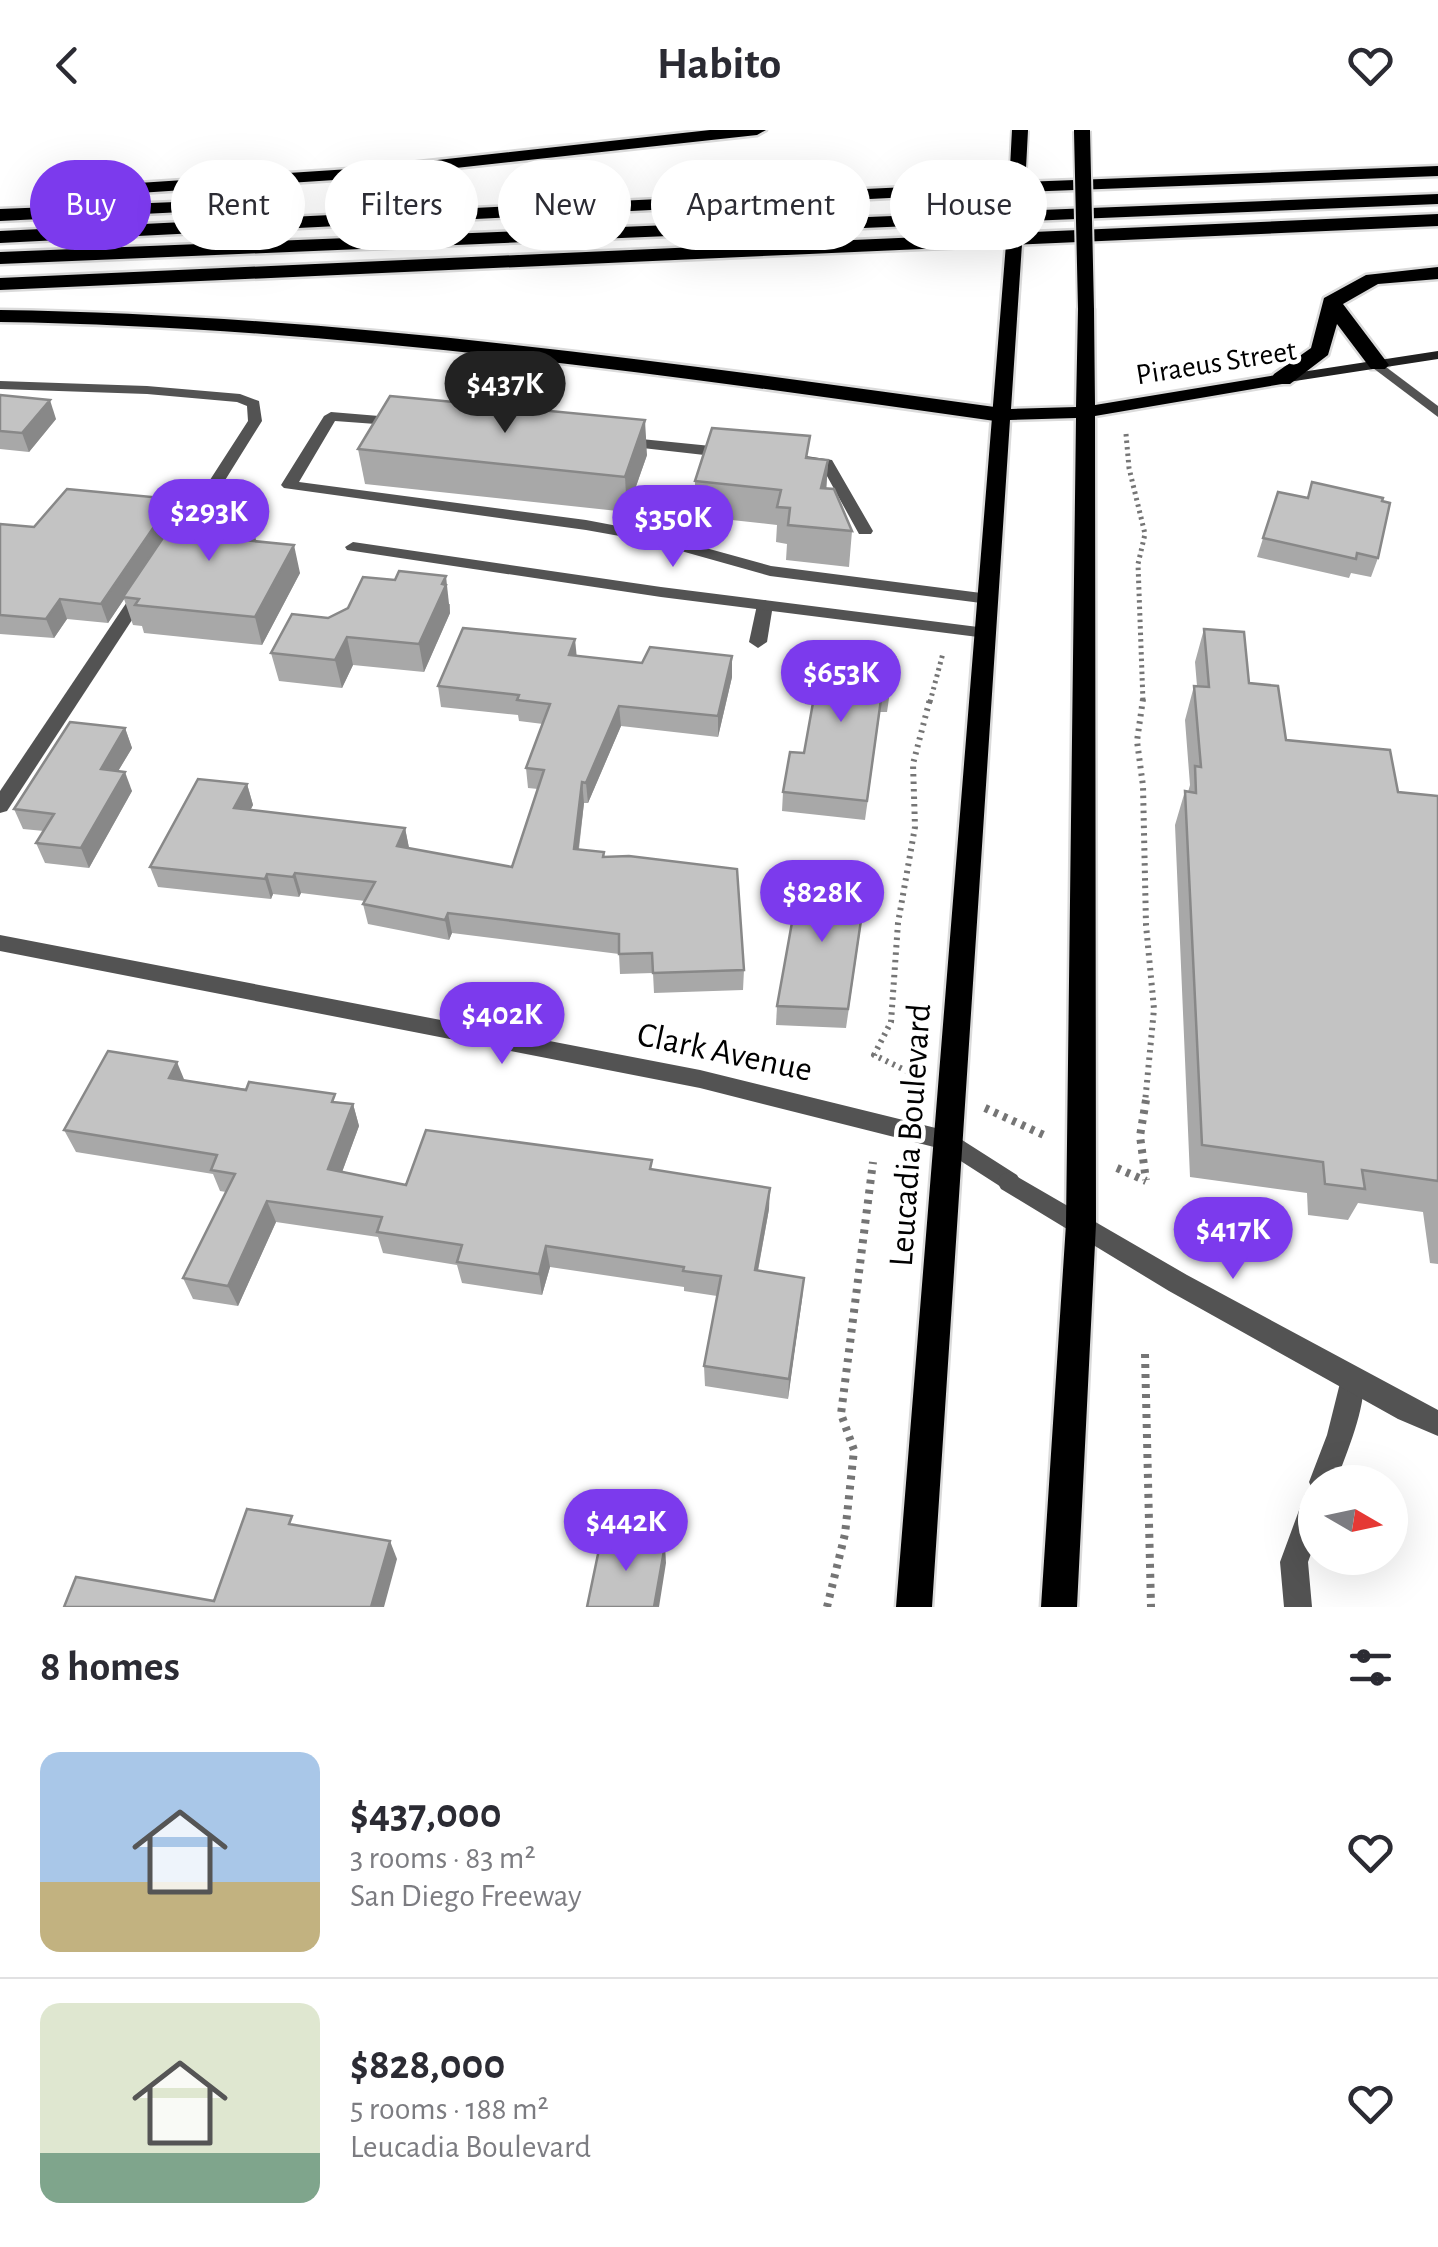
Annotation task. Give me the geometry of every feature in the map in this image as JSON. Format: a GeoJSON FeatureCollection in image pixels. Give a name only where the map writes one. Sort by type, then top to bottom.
{"type":"FeatureCollection","features":[{"type":"Feature","properties":{"kind":"highway"},"geometry":{"type":"LineString","coordinates":[[151,187],[365,174],[757,130]]}},
{"type":"Feature","properties":{"kind":"highway"},"geometry":{"type":"LineString","coordinates":[[0,215],[1438,157]]}},
{"type":"Feature","properties":{"kind":"highway"},"geometry":{"type":"LineString","coordinates":[[0,237],[968,189],[1438,171]]}},
{"type":"Feature","properties":{"kind":"highway"},"geometry":{"type":"LineString","coordinates":[[0,258],[1438,198]]}},
{"type":"Feature","properties":{"kind":"highway"},"geometry":{"type":"LineString","coordinates":[[0,284],[1438,220]]}},
{"type":"Feature","properties":{"kind":"highway"},"geometry":{"type":"LineString","coordinates":[[1330,302],[1373,279],[1438,273]]}},
{"type":"Feature","properties":{"kind":"highway"},"geometry":{"type":"LineString","coordinates":[[1330,302],[1378,365]]}},
{"type":"Feature","properties":{"kind":"highway"},"geometry":{"type":"LineString","coordinates":[[1282,379],[1321,351],[1330,302]]}},
{"type":"Feature","properties":{"kind":"highway"},"geometry":{"type":"LineString","coordinates":[[0,316],[225,322],[392,336],[1002,415]]}},
{"type":"Feature","properties":{"kind":"main road","name":"Leucadia Boulevard"},"geometry":{"type":"LineString","coordinates":[[914,1607],[1020,130]]}},
{"type":"Feature","properties":{"kind":"main road"},"geometry":{"type":"LineString","coordinates":[[1059,1607],[1080,1224],[1086,309],[1082,131]]}},
{"type":"Feature","properties":{"kind":"main road","name":"Piraeus Street"},"geometry":{"type":"LineString","coordinates":[[1002,415],[1084,412],[1438,355]]}},
{"type":"Feature","properties":{"kind":"street"},"geometry":{"type":"LineString","coordinates":[[1378,365],[1438,413]]}},
{"type":"Feature","properties":{"kind":"street"},"geometry":{"type":"LineString","coordinates":[[0,386],[147,390],[228,397],[254,404],[255,422],[183,533]]}},
{"type":"Feature","properties":{"kind":"street"},"geometry":{"type":"LineString","coordinates":[[420,424],[331,416],[289,485],[644,536],[770,571],[989,599]]}},
{"type":"Feature","properties":{"kind":"street"},"geometry":{"type":"LineString","coordinates":[[611,440],[748,454]]}},
{"type":"Feature","properties":{"kind":"street"},"geometry":{"type":"LineString","coordinates":[[788,459],[827,463],[866,531]]}},
{"type":"Feature","properties":{"kind":"street"},"geometry":{"type":"LineString","coordinates":[[353,547],[986,633]]}},
{"type":"Feature","properties":{"kind":"street"},"geometry":{"type":"LineString","coordinates":[[0,806],[152,579]]}},
{"type":"Feature","properties":{"kind":"street"},"geometry":{"type":"LineString","coordinates":[[758,642],[765,605]]}},
{"type":"Feature","properties":{"kind":"street","name":"Clark Avenue"},"geometry":{"type":"LineString","coordinates":[[0,943],[700,1079],[948,1141],[1080,1224],[1352,1380],[1438,1423]]}},
{"type":"Feature","properties":{"kind":"street"},"geometry":{"type":"LineString","coordinates":[[1329,1465],[1352,1380]]}},
{"type":"Feature","properties":{"kind":"street"},"geometry":{"type":"LineString","coordinates":[[1298,1551],[1294,1562],[1298,1607]]}},
{"type":"Feature","properties":{"kind":"path"},"geometry":{"type":"LineString","coordinates":[[946,628],[914,764],[915,827],[898,923],[891,1022],[874,1055],[1146,1181],[1140,1136],[1151,1069],[1154,1009],[1146,926],[1144,786],[1137,741],[1144,693],[1138,564],[1145,534],[1128,468],[1127,405]]}},
{"type":"Feature","properties":{"kind":"path"},"geometry":{"type":"LineString","coordinates":[[827,1607],[846,1534],[854,1450],[841,1414],[873,1162]]}},
{"type":"Feature","properties":{"kind":"path"},"geometry":{"type":"LineString","coordinates":[[1146,1354],[1151,1607]]}},
{"type":"Feature","properties":{"kind":"building"},"geometry":{"type":"Polygon","coordinates":[[[0,395],[50,400],[22,433],[0,431],[0,395]]]}},
{"type":"Feature","properties":{"kind":"building"},"geometry":{"type":"Polygon","coordinates":[[[390,396],[645,420],[625,477],[358,449],[390,396]]]}},
{"type":"Feature","properties":{"kind":"building"},"geometry":{"type":"Polygon","coordinates":[[[712,428],[810,436],[806,458],[828,460],[821,488],[834,489],[852,531],[788,525],[790,508],[777,507],[781,490],[695,481],[712,428]]]}},
{"type":"Feature","properties":{"kind":"building"},"geometry":{"type":"Polygon","coordinates":[[[1312,482],[1383,498],[1382,501],[1390,503],[1378,558],[1357,553],[1356,559],[1263,538],[1278,492],[1308,498],[1312,482]]]}},
{"type":"Feature","properties":{"kind":"building"},"geometry":{"type":"Polygon","coordinates":[[[67,489],[173,499],[101,604],[60,599],[46,619],[0,615],[0,524],[34,527],[67,489]]]}},
{"type":"Feature","properties":{"kind":"building"},"geometry":{"type":"Polygon","coordinates":[[[194,492],[221,495],[211,508],[249,512],[232,539],[294,545],[255,617],[135,605],[139,599],[123,597],[194,492]]]}},
{"type":"Feature","properties":{"kind":"building"},"geometry":{"type":"Polygon","coordinates":[[[399,571],[446,576],[442,584],[446,585],[419,644],[347,637],[335,660],[271,653],[292,614],[328,618],[348,608],[363,577],[395,580],[399,571]]]}},
{"type":"Feature","properties":{"kind":"building"},"geometry":{"type":"Polygon","coordinates":[[[463,628],[575,639],[569,655],[642,663],[650,647],[732,656],[718,716],[619,706],[586,783],[582,782],[574,849],[604,852],[603,857],[629,856],[737,869],[744,970],[653,973],[652,953],[619,954],[619,934],[448,913],[445,920],[363,904],[375,882],[295,873],[293,877],[267,874],[265,879],[150,867],[198,779],[247,784],[234,808],[405,828],[397,846],[512,867],[544,770],[526,768],[550,704],[517,700],[519,695],[438,686],[463,628]]]}},
{"type":"Feature","properties":{"kind":"building"},"geometry":{"type":"Polygon","coordinates":[[[1204,629],[1244,632],[1249,683],[1278,686],[1286,740],[1390,750],[1398,792],[1438,796],[1438,1181],[1362,1170],[1365,1189],[1325,1184],[1323,1162],[1202,1145],[1185,791],[1196,793],[1195,766],[1201,767],[1194,686],[1209,687],[1204,629]]]}},
{"type":"Feature","properties":{"kind":"building"},"geometry":{"type":"Polygon","coordinates":[[[814,647],[895,657],[889,693],[882,692],[867,801],[783,792],[790,752],[804,753],[816,686],[806,684],[814,647]]]}},
{"type":"Feature","properties":{"kind":"building"},"geometry":{"type":"Polygon","coordinates":[[[70,722],[125,728],[101,769],[125,772],[81,848],[36,843],[54,814],[14,809],[70,722]]]}},
{"type":"Feature","properties":{"kind":"building"},"geometry":{"type":"Polygon","coordinates":[[[800,878],[866,886],[848,1009],[777,1006],[800,878]]]}},
{"type":"Feature","properties":{"kind":"building"},"geometry":{"type":"Polygon","coordinates":[[[108,1051],[177,1062],[169,1078],[246,1090],[249,1082],[335,1094],[332,1102],[353,1104],[328,1169],[406,1185],[426,1130],[652,1160],[650,1169],[770,1188],[755,1270],[804,1278],[789,1379],[704,1366],[721,1276],[683,1271],[684,1267],[546,1246],[539,1274],[457,1262],[462,1245],[377,1232],[382,1217],[267,1201],[228,1286],[183,1278],[235,1174],[211,1170],[217,1155],[64,1130],[108,1051]]]}},
{"type":"Feature","properties":{"kind":"building"},"geometry":{"type":"Polygon","coordinates":[[[247,1509],[292,1516],[289,1524],[390,1541],[371,1607],[64,1607],[76,1577],[214,1601],[247,1509]]]}},
{"type":"Feature","properties":{"kind":"building"},"geometry":{"type":"Polygon","coordinates":[[[602,1535],[665,1545],[654,1607],[587,1607],[602,1535]]]}}]}
